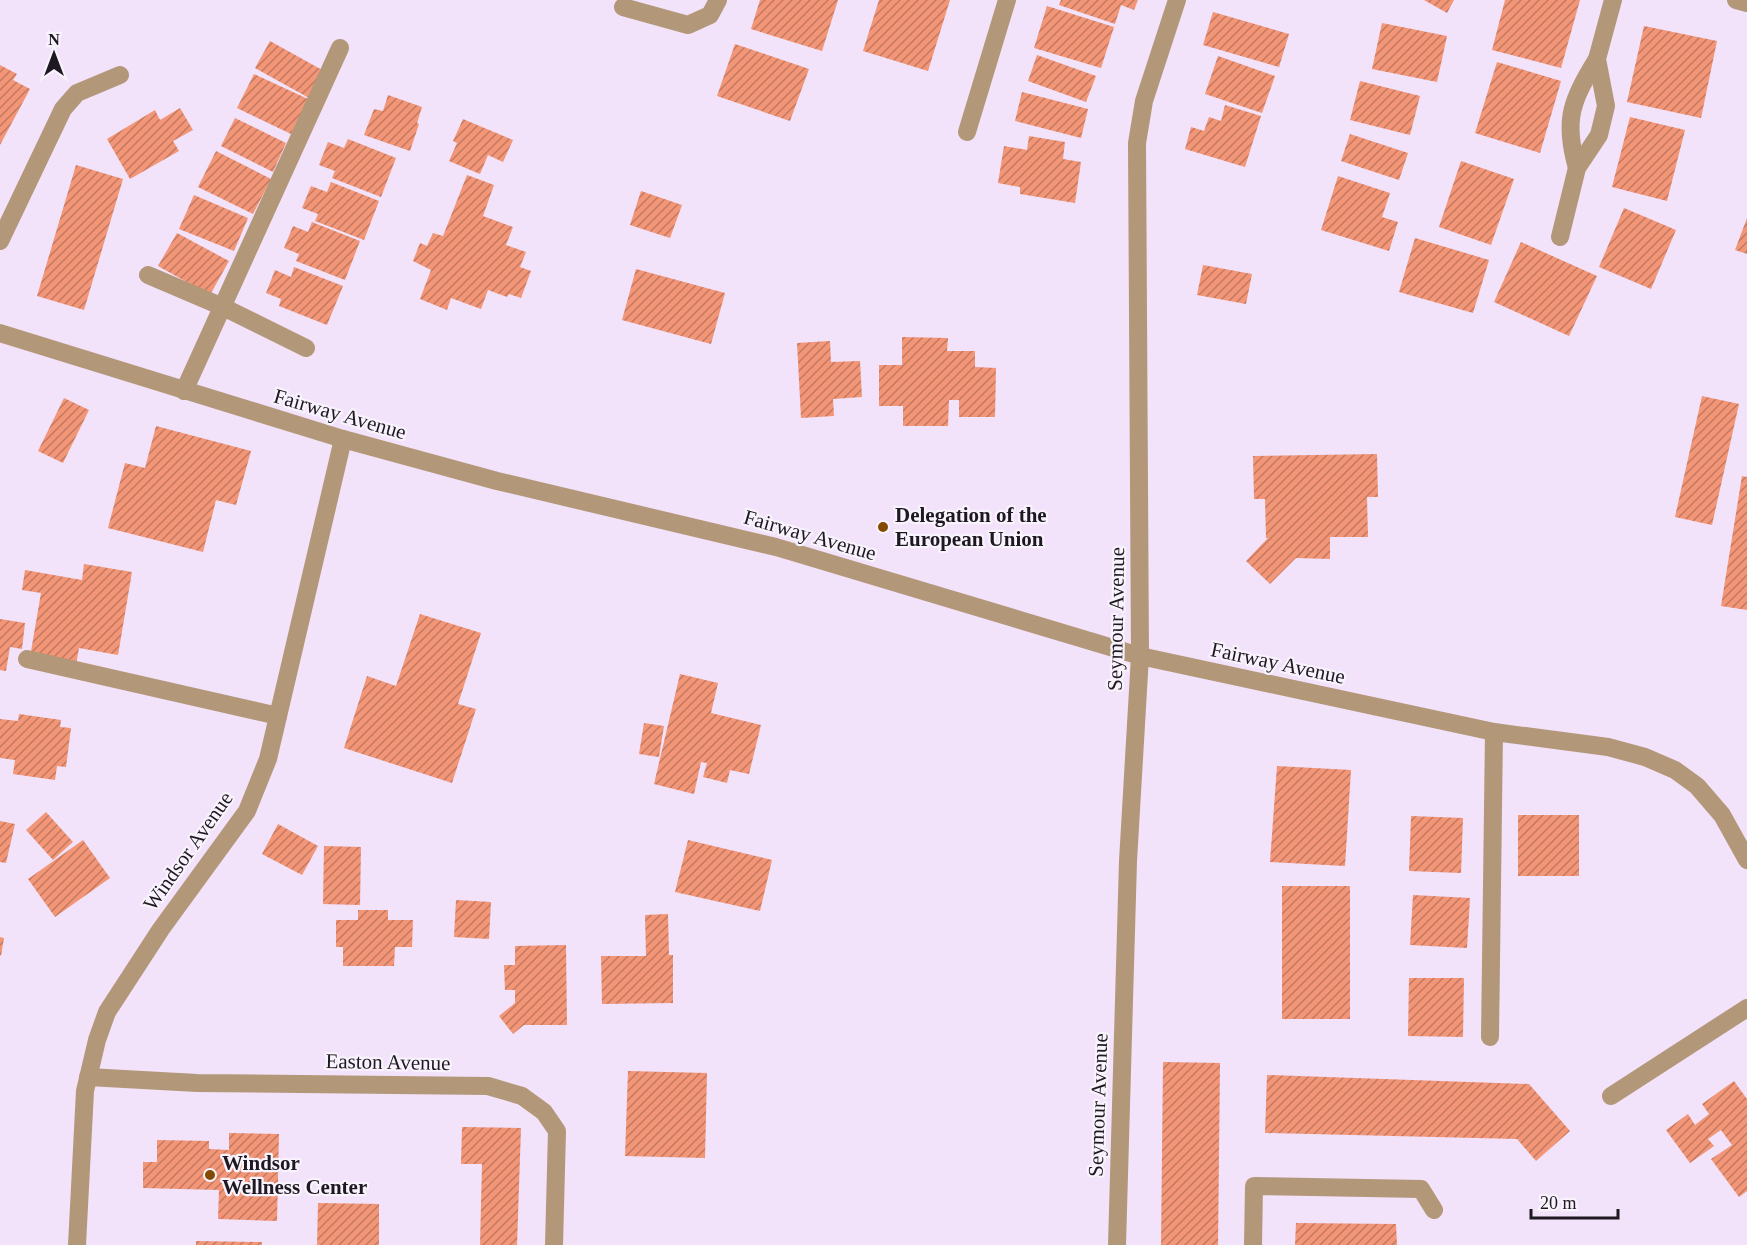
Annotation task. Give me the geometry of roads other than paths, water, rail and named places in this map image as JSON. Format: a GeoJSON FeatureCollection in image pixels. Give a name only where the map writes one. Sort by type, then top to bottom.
{"type":"FeatureCollection","features":[{"type":"Feature","properties":{"kind":"street"},"geometry":{"type":"LineString","coordinates":[[623,7],[688,25],[710,15],[718,0]]}},
{"type":"Feature","properties":{"kind":"street"},"geometry":{"type":"LineString","coordinates":[[967,132],[1007,0]]}},
{"type":"Feature","properties":{"kind":"street","name":"Seymour Avenue"},"geometry":{"type":"LineString","coordinates":[[1117,1245],[1128,861],[1140,656],[1137,143],[1144,101],[1177,0]]}},
{"type":"Feature","properties":{"kind":"street"},"geometry":{"type":"LineString","coordinates":[[1577,168],[1570,144],[1570,121],[1575,95],[1597,59],[1613,0]]}},
{"type":"Feature","properties":{"kind":"street"},"geometry":{"type":"LineString","coordinates":[[1736,0],[1747,3]]}},
{"type":"Feature","properties":{"kind":"street"},"geometry":{"type":"LineString","coordinates":[[184,391],[340,48]]}},
{"type":"Feature","properties":{"kind":"street"},"geometry":{"type":"LineString","coordinates":[[1560,237],[1577,168],[1599,135],[1606,106],[1597,59]]}},
{"type":"Feature","properties":{"kind":"street"},"geometry":{"type":"LineString","coordinates":[[0,241],[63,108],[77,93],[120,75]]}},
{"type":"Feature","properties":{"kind":"street"},"geometry":{"type":"LineString","coordinates":[[148,275],[223,307],[306,348]]}},
{"type":"Feature","properties":{"kind":"street","name":"Fairway Avenue"},"geometry":{"type":"LineString","coordinates":[[0,333],[343,439],[497,481],[776,547],[1140,656],[1494,732],[1608,747],[1645,757],[1675,770],[1697,786],[1722,814],[1747,860]]}},
{"type":"Feature","properties":{"kind":"street","name":"Windsor Avenue"},"geometry":{"type":"LineString","coordinates":[[77,1245],[85,1091],[97,1040],[107,1012],[161,929],[247,811],[268,759],[343,439]]}},
{"type":"Feature","properties":{"kind":"street"},"geometry":{"type":"LineString","coordinates":[[27,659],[278,716]]}},
{"type":"Feature","properties":{"kind":"street"},"geometry":{"type":"LineString","coordinates":[[1490,1037],[1494,732]]}},
{"type":"Feature","properties":{"kind":"street"},"geometry":{"type":"LineString","coordinates":[[1611,1096],[1747,1008]]}},
{"type":"Feature","properties":{"kind":"street","name":"Easton Avenue"},"geometry":{"type":"LineString","coordinates":[[88,1077],[197,1083],[488,1086],[522,1096],[544,1112],[557,1131],[554,1245]]}},
{"type":"Feature","properties":{"kind":"street"},"geometry":{"type":"LineString","coordinates":[[1253,1245],[1254,1186],[1421,1189],[1434,1210]]}},
{"type":"Feature","properties":{"kind":"place","name":"Delegation of the European Union"},"geometry":{"type":"Point","coordinates":[883,527]}},
{"type":"Feature","properties":{"kind":"place","name":"Windsor Wellness Center"},"geometry":{"type":"Point","coordinates":[210,1175]}}]}
